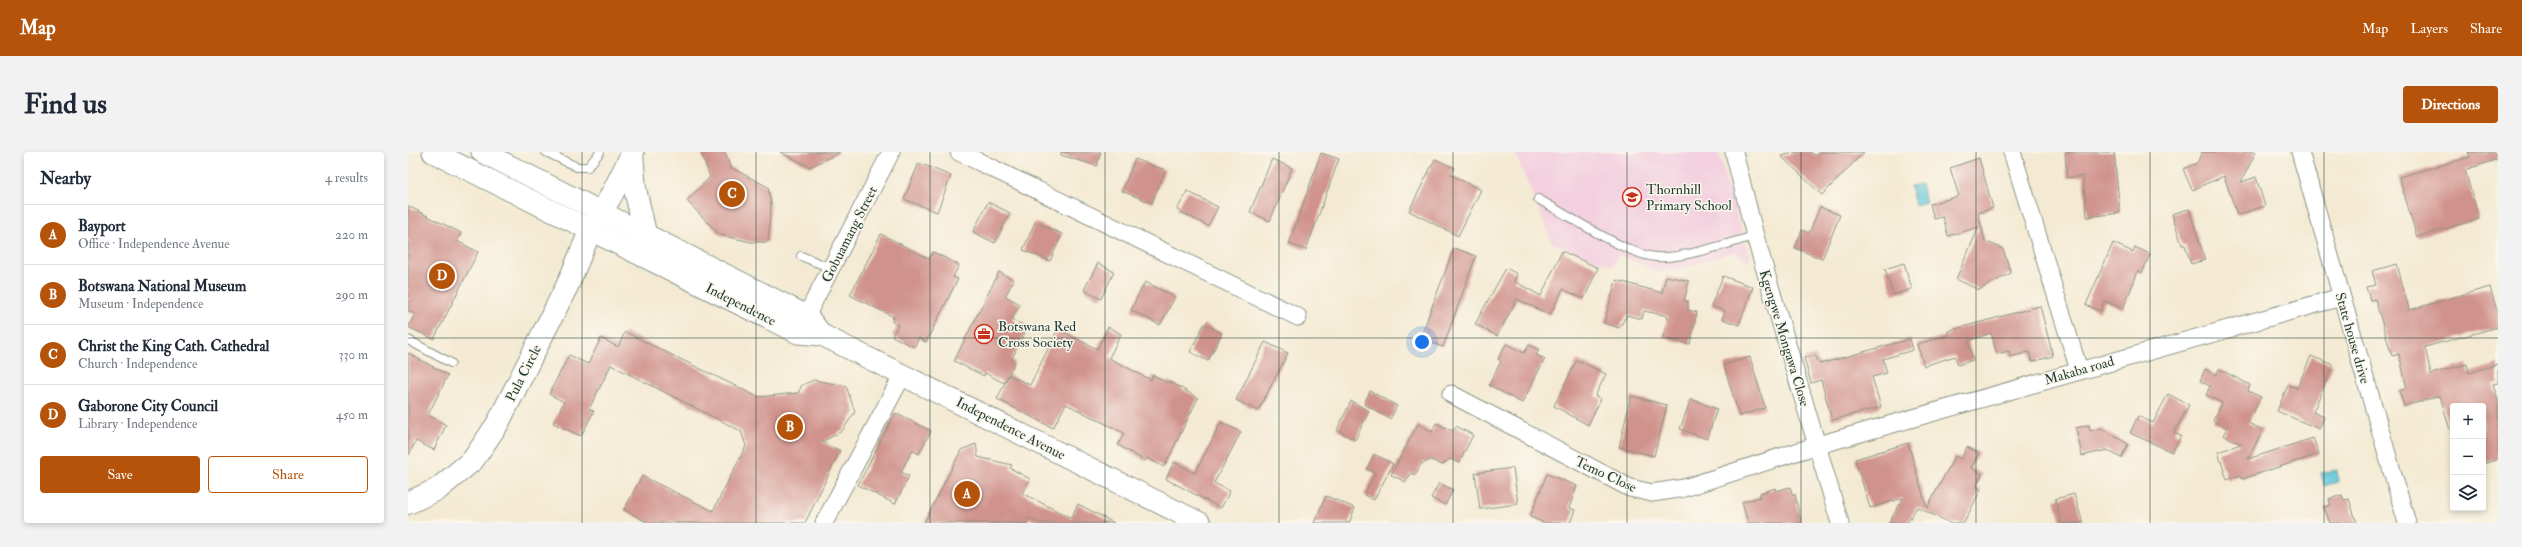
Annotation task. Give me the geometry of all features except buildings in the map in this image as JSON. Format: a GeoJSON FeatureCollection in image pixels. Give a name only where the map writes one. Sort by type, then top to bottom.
{"type":"FeatureCollection","features":[{"type":"Feature","properties":{"kind":"main road","name":"Pula Circle"},"geometry":{"type":"LineString","coordinates":[[408,503],[438,489],[473,460],[498,423],[568,284],[596,221],[632,153]]}},
{"type":"Feature","properties":{"kind":"main road"},"geometry":{"type":"LineString","coordinates":[[632,153],[635,189],[645,233]]}},
{"type":"Feature","properties":{"kind":"street","name":"Independence"},"geometry":{"type":"LineString","coordinates":[[433,152],[596,221],[802,324]]}},
{"type":"Feature","properties":{"kind":"street"},"geometry":{"type":"LineString","coordinates":[[482,152],[596,221]]}},
{"type":"Feature","properties":{"kind":"street","name":"Gobuamang Street"},"geometry":{"type":"LineString","coordinates":[[802,324],[891,152]]}},
{"type":"Feature","properties":{"kind":"street"},"geometry":{"type":"LineString","coordinates":[[959,152],[1298,316]]}},
{"type":"Feature","properties":{"kind":"street","name":"Kgengwe Mongawa Close"},"geometry":{"type":"LineString","coordinates":[[1734,152],[1755,236],[1840,523]]}},
{"type":"Feature","properties":{"kind":"street"},"geometry":{"type":"LineString","coordinates":[[2012,152],[2079,370]]}},
{"type":"Feature","properties":{"kind":"street","name":"State house drive"},"geometry":{"type":"LineString","coordinates":[[2300,152],[2340,297],[2408,523]]}},
{"type":"Feature","properties":{"kind":"street","name":"Independence"},"geometry":{"type":"LineString","coordinates":[[596,221],[645,233],[822,335]]}},
{"type":"Feature","properties":{"kind":"street","name":"Makaba road"},"geometry":{"type":"LineString","coordinates":[[1818,445],[2340,297]]}},
{"type":"Feature","properties":{"kind":"street","name":"Independence Avenue"},"geometry":{"type":"LineString","coordinates":[[822,335],[1200,523]]}},
{"type":"Feature","properties":{"kind":"street"},"geometry":{"type":"LineString","coordinates":[[824,523],[903,374]]}},
{"type":"Feature","properties":{"kind":"street","name":"Temo Close"},"geometry":{"type":"LineString","coordinates":[[1451,394],[1630,488],[1652,493],[1684,488],[1818,445]]}},
{"type":"Feature","properties":{"kind":"lane"},"geometry":{"type":"LineString","coordinates":[[546,152],[577,167],[588,167],[600,152]]}},
{"type":"Feature","properties":{"kind":"lane"},"geometry":{"type":"LineString","coordinates":[[1538,199],[1632,251],[1656,257],[1676,256],[1755,236]]}},
{"type":"Feature","properties":{"kind":"lane"},"geometry":{"type":"LineString","coordinates":[[800,256],[831,268]]}},
{"type":"Feature","properties":{"kind":"lane"},"geometry":{"type":"LineString","coordinates":[[408,340],[451,363]]}},
{"type":"Feature","properties":{"kind":"shaded area","name":"Thornhill Primary School"},"geometry":{"type":"Polygon","coordinates":[[[1515,152],[1718,152],[1751,263],[1735,252],[1662,274],[1619,255],[1612,266],[1552,243],[1515,152]]]}},
{"type":"Feature","properties":{"kind":"water"},"geometry":{"type":"Polygon","coordinates":[[[1921,184],[1926,202],[1915,205],[1910,186],[1921,184]]]}},
{"type":"Feature","properties":{"kind":"water"},"geometry":{"type":"Polygon","coordinates":[[[2337,470],[2338,482],[2324,486],[2321,473],[2337,470]]]}},
{"type":"Feature","properties":{"kind":"place","name":"Christ the King Cath. Cathedral"},"geometry":{"type":"Point","coordinates":[732,194]}},
{"type":"Feature","properties":{"kind":"place","name":"Thornhill Primary School"},"geometry":{"type":"Point","coordinates":[1632,197]}},
{"type":"Feature","properties":{"kind":"place","name":"Gaborone City Council"},"geometry":{"type":"Point","coordinates":[442,276]}},
{"type":"Feature","properties":{"kind":"place","name":"Botswana Red Cross Society"},"geometry":{"type":"Point","coordinates":[984,334]}},
{"type":"Feature","properties":{"kind":"place","name":"Botswana National Museum"},"geometry":{"type":"Point","coordinates":[790,427]}},
{"type":"Feature","properties":{"kind":"place","name":"Bayport"},"geometry":{"type":"Point","coordinates":[967,494]}}]}
